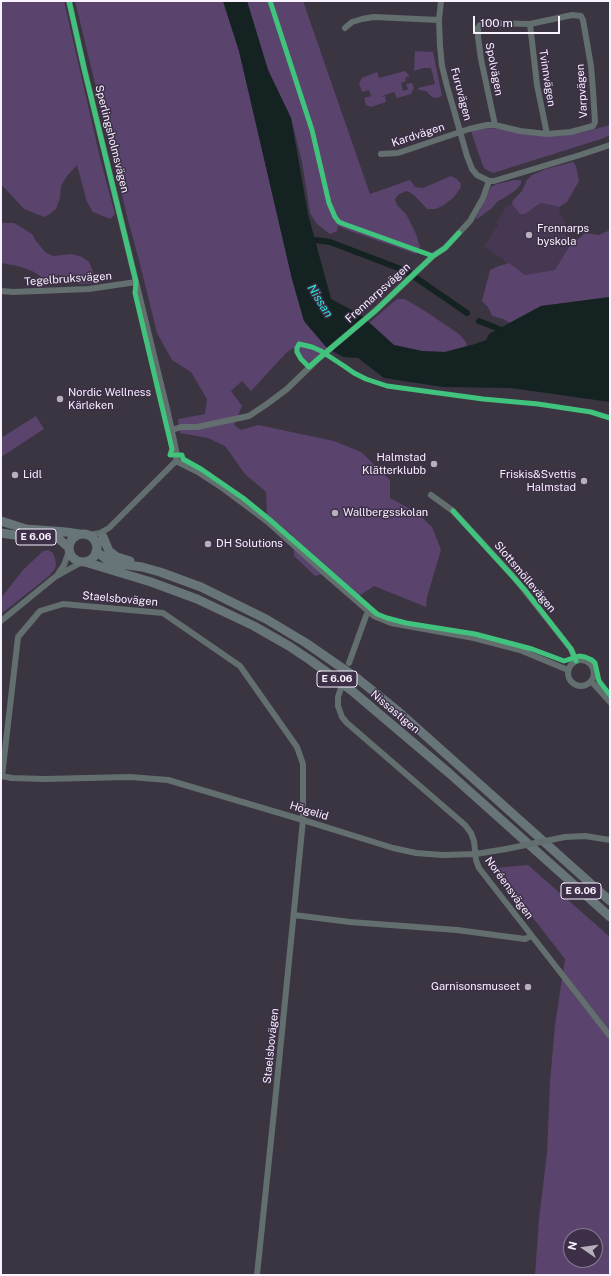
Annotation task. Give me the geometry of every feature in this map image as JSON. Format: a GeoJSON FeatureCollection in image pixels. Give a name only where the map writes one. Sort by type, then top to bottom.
{"type":"FeatureCollection","features":[{"type":"Feature","properties":{"kind":"highway","name":"E 6.06"},"geometry":{"type":"LineString","coordinates":[[1,522],[26,529],[89,535],[96,543],[97,549]]}},
{"type":"Feature","properties":{"kind":"highway","name":"E 6.06"},"geometry":{"type":"LineString","coordinates":[[1,533],[28,537],[55,537],[59,539],[68,549],[73,558],[84,562]]}},
{"type":"Feature","properties":{"kind":"highway","name":"E 6.06"},"geometry":{"type":"LineString","coordinates":[[68,549],[72,539],[79,534]]}},
{"type":"Feature","properties":{"kind":"highway","name":"E 6.06"},"geometry":{"type":"LineString","coordinates":[[103,537],[107,548],[113,554],[142,567]]}},
{"type":"Feature","properties":{"kind":"highway"},"geometry":{"type":"LineString","coordinates":[[84,562],[94,557],[97,549]]}},
{"type":"Feature","properties":{"kind":"highway","name":"Nissastigen"},"geometry":{"type":"LineString","coordinates":[[97,549],[106,559],[113,563],[142,567],[177,578],[230,601],[306,643],[341,666],[399,712],[610,901]]}},
{"type":"Feature","properties":{"kind":"highway","name":"Nissastigen"},"geometry":{"type":"LineString","coordinates":[[84,562],[151,582],[197,599],[254,626],[310,660],[351,690],[449,773],[610,917]]}},
{"type":"Feature","properties":{"kind":"street","name":"Sperlingsholmsvägen"},"geometry":{"type":"LineString","coordinates":[[69,1],[172,430],[177,455],[176,461]]}},
{"type":"Feature","properties":{"kind":"street","name":"Furuvägen"},"geometry":{"type":"LineString","coordinates":[[441,1],[439,20],[440,46],[446,86],[472,169],[483,179],[489,181]]}},
{"type":"Feature","properties":{"kind":"street","name":"Spolvägen"},"geometry":{"type":"LineString","coordinates":[[495,125],[481,59],[478,28],[480,25],[485,22],[530,24],[577,15],[581,16]]}},
{"type":"Feature","properties":{"kind":"street","name":"Varpvägen"},"geometry":{"type":"LineString","coordinates":[[461,132],[478,126],[495,125],[520,131],[547,134],[571,132],[593,126],[594,90],[583,20],[581,16]]}},
{"type":"Feature","properties":{"kind":"street"},"geometry":{"type":"LineString","coordinates":[[345,28],[352,22],[374,17],[439,20]]}},
{"type":"Feature","properties":{"kind":"street","name":"Tvinnvägen"},"geometry":{"type":"LineString","coordinates":[[530,24],[536,85],[547,134]]}},
{"type":"Feature","properties":{"kind":"street","name":"Kardvägen"},"geometry":{"type":"LineString","coordinates":[[381,154],[398,153],[461,132]]}},
{"type":"Feature","properties":{"kind":"street"},"geometry":{"type":"LineString","coordinates":[[489,181],[551,164],[610,144]]}},
{"type":"Feature","properties":{"kind":"street","name":"Frennarpsvägen"},"geometry":{"type":"LineString","coordinates":[[172,430],[181,427],[197,427],[249,416],[287,389],[317,360],[375,311],[398,288],[445,248],[470,221],[483,198],[489,181]]}},
{"type":"Feature","properties":{"kind":"street","name":"Tegelbruksvägen"},"geometry":{"type":"LineString","coordinates":[[1,291],[13,292],[89,289],[136,282]]}},
{"type":"Feature","properties":{"kind":"street"},"geometry":{"type":"LineString","coordinates":[[97,549],[109,528],[176,461],[198,472],[224,489],[268,522],[368,612],[377,618],[391,623],[474,638],[520,650],[538,656],[568,670]]}},
{"type":"Feature","properties":{"kind":"street","name":"Slottsmöllevägen"},"geometry":{"type":"LineString","coordinates":[[431,495],[453,511],[513,576],[571,650],[576,661]]}},
{"type":"Feature","properties":{"kind":"street"},"geometry":{"type":"LineString","coordinates":[[89,535],[100,533],[109,528]]}},
{"type":"Feature","properties":{"kind":"street"},"geometry":{"type":"LineString","coordinates":[[56,577],[64,565],[68,549]]}},
{"type":"Feature","properties":{"kind":"street"},"geometry":{"type":"LineString","coordinates":[[1,621],[56,577],[84,562]]}},
{"type":"Feature","properties":{"kind":"street","name":"Staelsbovägen"},"geometry":{"type":"LineString","coordinates":[[2,776],[18,636],[40,611],[63,604],[163,613],[240,666],[297,747],[303,764],[303,820],[257,1275]]}},
{"type":"Feature","properties":{"kind":"street"},"geometry":{"type":"LineString","coordinates":[[349,664],[368,612]]}},
{"type":"Feature","properties":{"kind":"street"},"geometry":{"type":"LineString","coordinates":[[584,660],[591,665],[594,672],[591,681],[583,686],[574,684],[569,677],[568,670],[576,661],[584,660]]}},
{"type":"Feature","properties":{"kind":"street"},"geometry":{"type":"LineString","coordinates":[[591,681],[610,702]]}},
{"type":"Feature","properties":{"kind":"street","name":"Noréensvägen"},"geometry":{"type":"LineString","coordinates":[[341,688],[338,697],[338,706],[342,718],[460,819],[471,833],[479,868],[610,1036]]}},
{"type":"Feature","properties":{"kind":"street","name":"Högelid"},"geometry":{"type":"LineString","coordinates":[[2,776],[44,779],[130,777],[168,780],[393,848],[416,853],[443,855],[476,854],[565,837],[585,836],[610,840]]}},
{"type":"Feature","properties":{"kind":"street"},"geometry":{"type":"LineString","coordinates":[[294,915],[350,922],[442,929],[524,939],[531,936]]}},
{"type":"Feature","properties":{"kind":"shaded area"},"geometry":{"type":"Polygon","coordinates":[[[1,1],[64,1],[101,162],[115,214],[110,219],[93,212],[87,202],[77,165],[67,176],[61,186],[60,198],[56,209],[44,217],[24,209],[1,184],[1,1]]]}},
{"type":"Feature","properties":{"kind":"shaded area"},"geometry":{"type":"Polygon","coordinates":[[[75,1],[223,1],[239,51],[292,279],[304,321],[327,348],[309,363],[293,348],[286,353],[251,391],[242,381],[231,391],[242,406],[234,425],[241,430],[258,425],[334,441],[361,452],[390,480],[390,498],[416,512],[432,527],[441,550],[427,597],[426,607],[374,586],[359,596],[331,572],[315,576],[294,556],[293,536],[267,515],[266,492],[245,474],[225,446],[208,438],[180,433],[178,419],[205,414],[207,399],[191,372],[172,360],[157,333],[75,1]]]}},
{"type":"Feature","properties":{"kind":"shaded area"},"geometry":{"type":"Polygon","coordinates":[[[247,1],[303,1],[370,194],[410,180],[415,187],[423,188],[451,176],[457,179],[461,184],[460,189],[453,198],[436,209],[427,209],[414,195],[407,191],[399,194],[395,199],[397,205],[406,214],[416,234],[420,247],[416,254],[338,226],[337,231],[330,234],[317,224],[310,213],[302,162],[291,118],[268,70],[247,1]]]}},
{"type":"Feature","properties":{"kind":"shaded area"},"geometry":{"type":"Polygon","coordinates":[[[415,51],[433,52],[442,96],[437,98],[432,97],[426,91],[419,90],[418,88],[435,84],[431,68],[423,68],[414,71],[415,51]]]}},
{"type":"Feature","properties":{"kind":"shaded area"},"geometry":{"type":"Polygon","coordinates":[[[405,71],[410,76],[405,78],[406,81],[401,83],[403,91],[408,89],[406,84],[412,83],[414,88],[411,94],[397,98],[394,92],[382,96],[385,96],[386,102],[371,107],[366,105],[364,98],[371,96],[369,90],[362,92],[359,83],[362,78],[377,72],[379,78],[405,71]]]}},
{"type":"Feature","properties":{"kind":"shaded area"},"geometry":{"type":"Polygon","coordinates":[[[610,125],[610,135],[601,139],[493,173],[485,169],[483,166],[471,131],[488,128],[528,135],[559,136],[580,133],[610,125]]]}},
{"type":"Feature","properties":{"kind":"shaded area"},"geometry":{"type":"Polygon","coordinates":[[[573,162],[576,166],[579,181],[567,202],[559,207],[541,203],[525,214],[520,214],[512,204],[513,200],[522,191],[527,180],[532,175],[546,169],[573,162]]]}},
{"type":"Feature","properties":{"kind":"shaded area"},"geometry":{"type":"Polygon","coordinates":[[[514,180],[521,180],[521,184],[516,190],[498,201],[492,208],[477,219],[476,218],[491,187],[514,180]]]}},
{"type":"Feature","properties":{"kind":"shaded area","name":"Frennarps byskola"},"geometry":{"type":"Polygon","coordinates":[[[541,203],[559,207],[560,214],[564,219],[568,246],[566,254],[555,270],[525,275],[484,246],[499,224],[496,222],[507,206],[512,204],[520,214],[525,214],[541,203]]]}},
{"type":"Feature","properties":{"kind":"shaded area"},"geometry":{"type":"Polygon","coordinates":[[[1,223],[14,223],[21,227],[32,234],[45,252],[53,256],[72,254],[82,257],[89,262],[94,274],[99,278],[95,283],[80,284],[59,275],[50,279],[45,279],[32,271],[18,266],[1,263],[1,223]]]}},
{"type":"Feature","properties":{"kind":"shaded area"},"geometry":{"type":"Polygon","coordinates":[[[610,230],[610,297],[541,306],[510,323],[492,316],[488,307],[482,301],[490,270],[509,263],[525,275],[555,270],[569,247],[585,233],[599,235],[610,230]]]}},
{"type":"Feature","properties":{"kind":"shaded area"},"geometry":{"type":"Polygon","coordinates":[[[397,299],[405,299],[428,313],[459,334],[466,342],[467,346],[445,352],[422,351],[394,345],[369,323],[397,299]]]}},
{"type":"Feature","properties":{"kind":"shaded area"},"geometry":{"type":"Polygon","coordinates":[[[36,416],[44,429],[1,457],[1,438],[36,416]]]}},
{"type":"Feature","properties":{"kind":"shaded area"},"geometry":{"type":"Polygon","coordinates":[[[48,550],[53,553],[55,558],[55,569],[49,576],[1,614],[1,598],[23,570],[43,551],[48,550]]]}},
{"type":"Feature","properties":{"kind":"shaded area"},"geometry":{"type":"Polygon","coordinates":[[[528,865],[610,937],[610,1275],[535,1275],[539,1219],[547,1153],[550,1082],[555,1025],[565,959],[494,868],[528,865]]]}},
{"type":"Feature","properties":{"kind":"water","name":"Nissan"},"geometry":{"type":"Polygon","coordinates":[[[223,1],[247,1],[268,70],[291,118],[308,214],[331,299],[361,315],[394,345],[422,351],[445,352],[486,340],[489,334],[541,306],[610,297],[610,402],[511,388],[443,387],[384,378],[358,358],[343,357],[327,348],[304,321],[292,279],[239,51],[223,1]]]}},
{"type":"Feature","properties":{"kind":"waterway"},"geometry":{"type":"LineString","coordinates":[[315,240],[330,242],[406,271],[467,313]]}},
{"type":"Feature","properties":{"kind":"waterway"},"geometry":{"type":"LineString","coordinates":[[479,321],[499,329]]}},
{"type":"Feature","properties":{"kind":"cycle path"},"geometry":{"type":"LineString","coordinates":[[69,1],[136,282],[135,293],[172,449],[170,455],[182,455],[183,459],[201,469],[243,498],[377,614],[406,623],[475,634],[532,649],[564,661],[579,656],[585,657],[595,663],[599,681],[610,695]]}},
{"type":"Feature","properties":{"kind":"cycle path"},"geometry":{"type":"LineString","coordinates":[[270,1],[312,130],[329,203],[335,217],[339,222],[344,224],[433,256]]}},
{"type":"Feature","properties":{"kind":"cycle path"},"geometry":{"type":"LineString","coordinates":[[459,233],[445,248],[433,256],[375,311],[317,360],[309,367],[301,359],[297,352],[299,344],[321,351],[344,366],[354,373],[387,386],[483,399],[538,404],[591,412],[610,418]]}},
{"type":"Feature","properties":{"kind":"cycle path"},"geometry":{"type":"LineString","coordinates":[[453,511],[525,590],[571,649],[576,661]]}},
{"type":"Feature","properties":{"kind":"place","name":"Frennarps byskola"},"geometry":{"type":"Point","coordinates":[529,235]}},
{"type":"Feature","properties":{"kind":"place","name":"Nordic Wellness Kärleken"},"geometry":{"type":"Point","coordinates":[60,399]}},
{"type":"Feature","properties":{"kind":"place","name":"Halmstad Klätterklubb"},"geometry":{"type":"Point","coordinates":[434,464]}},
{"type":"Feature","properties":{"kind":"place","name":"Lidl"},"geometry":{"type":"Point","coordinates":[15,475]}},
{"type":"Feature","properties":{"kind":"place","name":"Friskis&Svettis Halmstad"},"geometry":{"type":"Point","coordinates":[584,481]}},
{"type":"Feature","properties":{"kind":"place","name":"Wallbergsskolan"},"geometry":{"type":"Point","coordinates":[335,513]}},
{"type":"Feature","properties":{"kind":"place","name":"DH Solutions"},"geometry":{"type":"Point","coordinates":[208,544]}},
{"type":"Feature","properties":{"kind":"place","name":"Garnisonsmuseet"},"geometry":{"type":"Point","coordinates":[528,987]}}]}
